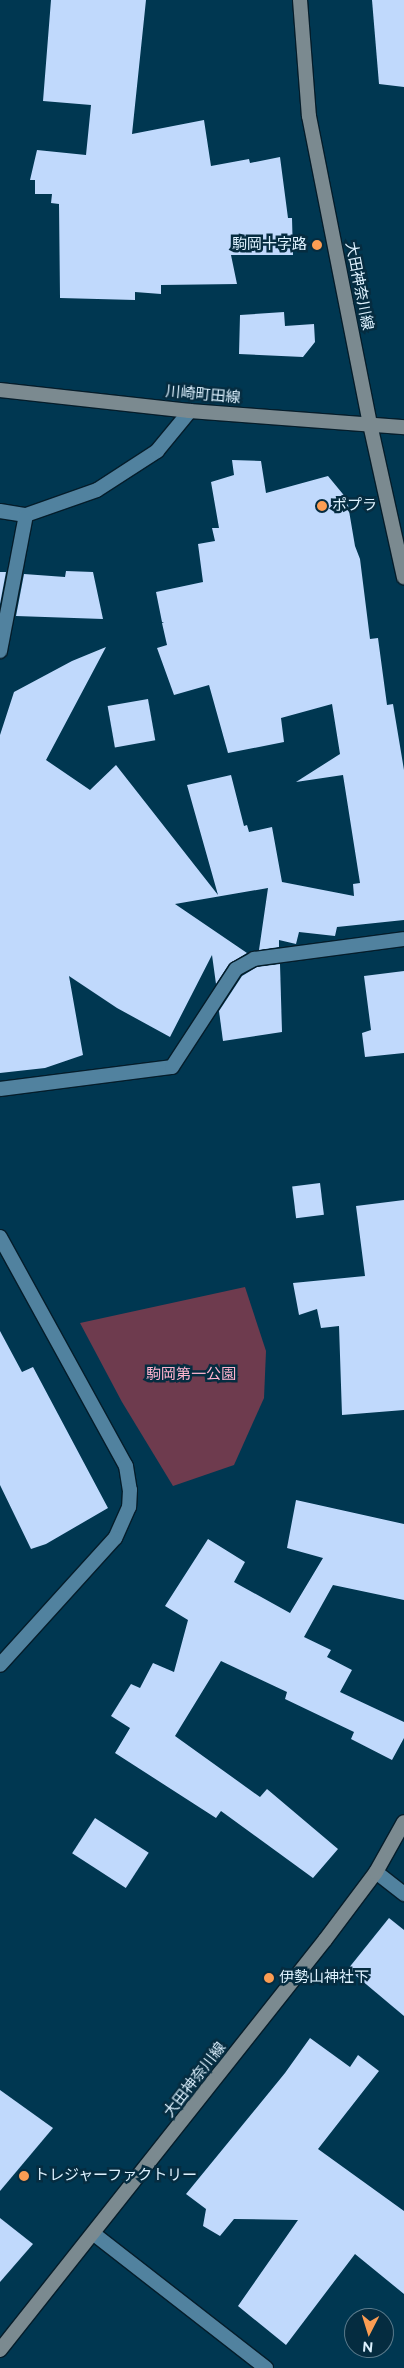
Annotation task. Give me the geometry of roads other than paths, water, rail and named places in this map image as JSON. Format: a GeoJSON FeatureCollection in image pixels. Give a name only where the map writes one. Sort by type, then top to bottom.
{"type":"FeatureCollection","features":[{"type":"Feature","properties":{"kind":"main road","name":"大田神奈川線"},"geometry":{"type":"LineString","coordinates":[[300,0],[309,116],[370,424],[404,577]]}},
{"type":"Feature","properties":{"kind":"main road","name":"川崎町田線"},"geometry":{"type":"LineString","coordinates":[[0,390],[190,411],[404,427]]}},
{"type":"Feature","properties":{"kind":"main road","name":"大田神奈川線"},"geometry":{"type":"LineString","coordinates":[[0,2350],[94,2234],[325,1940],[376,1872],[404,1822]]}},
{"type":"Feature","properties":{"kind":"street"},"geometry":{"type":"LineString","coordinates":[[0,511],[26,515],[97,490],[157,451],[190,411]]}},
{"type":"Feature","properties":{"kind":"street"},"geometry":{"type":"LineString","coordinates":[[0,650],[26,515]]}},
{"type":"Feature","properties":{"kind":"street"},"geometry":{"type":"LineString","coordinates":[[0,1089],[172,1067],[236,969],[254,960],[404,939]]}},
{"type":"Feature","properties":{"kind":"street"},"geometry":{"type":"LineString","coordinates":[[0,1236],[126,1466],[130,1490],[129,1507],[116,1538],[0,1665]]}},
{"type":"Feature","properties":{"kind":"street"},"geometry":{"type":"LineString","coordinates":[[376,1872],[404,1894]]}},
{"type":"Feature","properties":{"kind":"street"},"geometry":{"type":"LineString","coordinates":[[94,2234],[266,2368]]}},
{"type":"Feature","properties":{"kind":"place","name":"駒岡十字路"},"geometry":{"type":"Point","coordinates":[317,245]}},
{"type":"Feature","properties":{"kind":"place","name":"ポプラ"},"geometry":{"type":"Point","coordinates":[322,506]}},
{"type":"Feature","properties":{"kind":"place","name":"伊勢山神社下"},"geometry":{"type":"Point","coordinates":[269,1978]}},
{"type":"Feature","properties":{"kind":"place","name":"トレジャーファクトリー"},"geometry":{"type":"Point","coordinates":[24,2176]}},
{"type":"Feature","properties":{"kind":"park label","name":"駒岡第一公園"},"geometry":{"type":"Point","coordinates":[191,1375]}}]}
